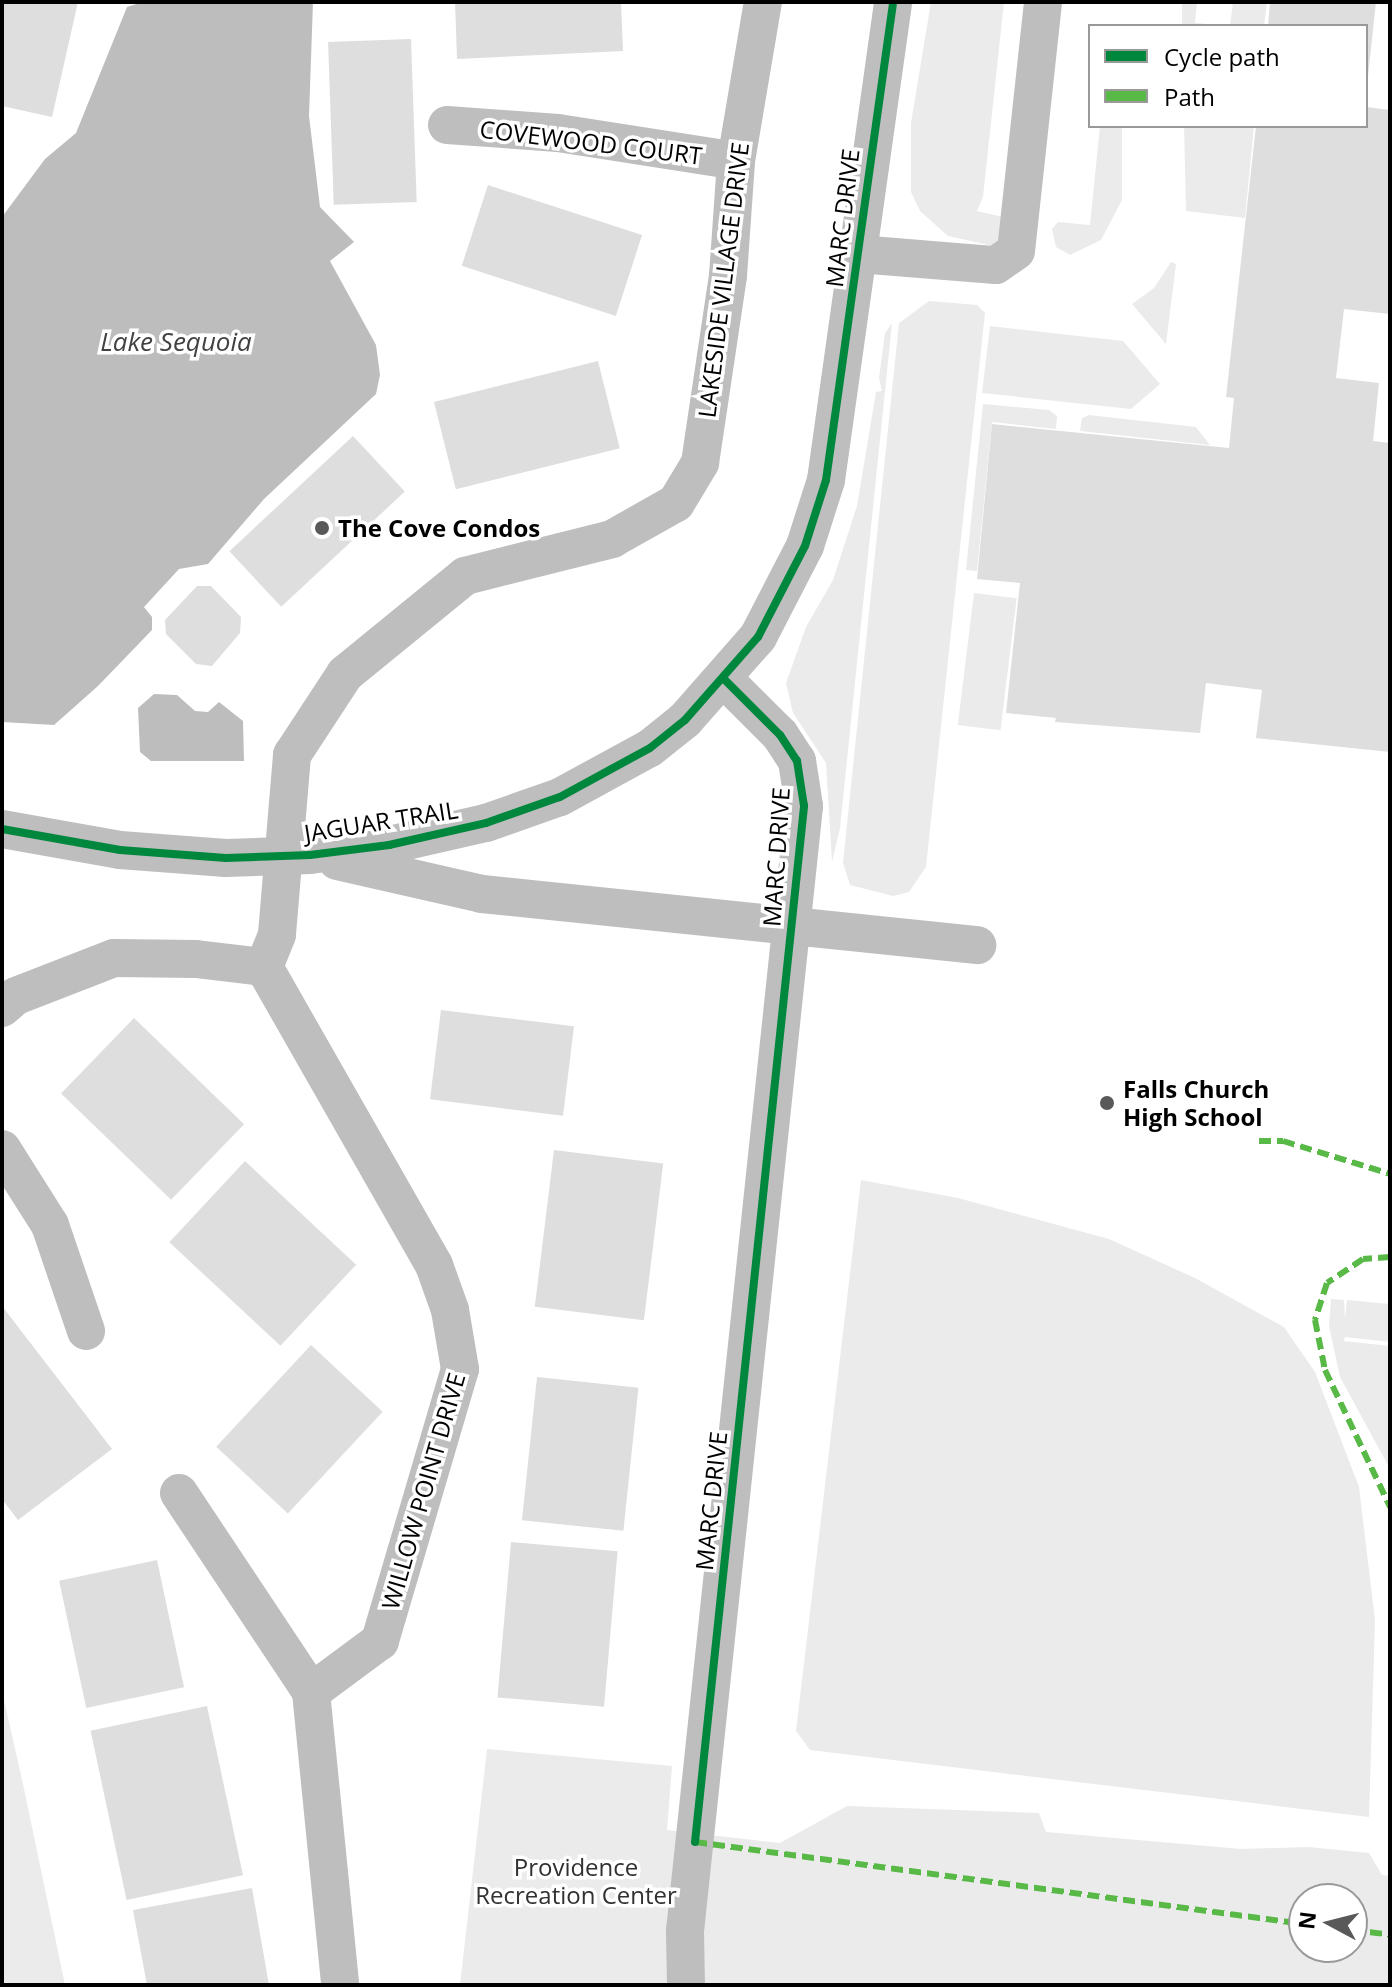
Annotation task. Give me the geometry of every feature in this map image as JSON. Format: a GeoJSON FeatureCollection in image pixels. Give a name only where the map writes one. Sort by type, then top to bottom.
{"type":"FeatureCollection","features":[{"type":"Feature","properties":{"kind":"street","name":"LAKESIDE VILLAGE DRIVE"},"geometry":{"type":"LineString","coordinates":[[295,856],[292,755],[345,674],[465,576],[612,539],[676,503],[700,463],[728,276],[736,161],[763,2]]}},
{"type":"Feature","properties":{"kind":"street","name":"MARC DRIVE"},"geometry":{"type":"LineString","coordinates":[[686,1985],[685,1931],[804,789],[797,761],[780,735],[725,680],[758,637],[805,546],[834,434],[893,2]]}},
{"type":"Feature","properties":{"kind":"street"},"geometry":{"type":"LineString","coordinates":[[858,254],[996,265],[1016,251],[1043,2]]}},
{"type":"Feature","properties":{"kind":"street","name":"COVEWOOD COURT"},"geometry":{"type":"LineString","coordinates":[[447,125],[558,133],[736,161]]}},
{"type":"Feature","properties":{"kind":"street","name":"JAGUAR TRAIL"},"geometry":{"type":"LineString","coordinates":[[2,829],[120,850],[295,856],[486,823],[560,797],[650,748],[725,680]]}},
{"type":"Feature","properties":{"kind":"street"},"geometry":{"type":"LineString","coordinates":[[2,1008],[16,996],[114,958],[196,959],[264,967],[277,934],[295,856],[482,894],[977,945]]}},
{"type":"Feature","properties":{"kind":"street","name":"WILLOW POINT DRIVE"},"geometry":{"type":"LineString","coordinates":[[264,967],[434,1265],[450,1310],[460,1369],[380,1641],[311,1692]]}},
{"type":"Feature","properties":{"kind":"street"},"geometry":{"type":"LineString","coordinates":[[2,1149],[50,1225],[86,1331]]}},
{"type":"Feature","properties":{"kind":"street"},"geometry":{"type":"LineString","coordinates":[[179,1493],[311,1692],[340,1985]]}},
{"type":"Feature","properties":{"kind":"green space"},"geometry":{"type":"Polygon","coordinates":[[[931,2],[1004,2],[983,197],[977,211],[1003,217],[1005,237],[993,246],[948,236],[920,211],[911,192],[911,123],[931,2]]]}},
{"type":"Feature","properties":{"kind":"green space"},"geometry":{"type":"Polygon","coordinates":[[[1182,2],[1197,2],[1195,23],[1207,24],[1182,24],[1182,2]]]}},
{"type":"Feature","properties":{"kind":"green space"},"geometry":{"type":"Polygon","coordinates":[[[1233,2],[1267,2],[1264,24],[1230,24],[1233,2]]]}},
{"type":"Feature","properties":{"kind":"green space"},"geometry":{"type":"Polygon","coordinates":[[[1100,128],[1122,128],[1122,200],[1101,240],[1070,255],[1056,247],[1052,229],[1058,222],[1090,225],[1100,128]]]}},
{"type":"Feature","properties":{"kind":"green space"},"geometry":{"type":"Polygon","coordinates":[[[1184,128],[1254,128],[1245,218],[1186,211],[1184,128]]]}},
{"type":"Feature","properties":{"kind":"green space"},"geometry":{"type":"Polygon","coordinates":[[[1171,262],[1176,264],[1166,344],[1132,304],[1154,288],[1171,262]]]}},
{"type":"Feature","properties":{"kind":"green space"},"geometry":{"type":"Polygon","coordinates":[[[929,301],[977,305],[985,313],[926,867],[909,892],[893,896],[850,885],[843,863],[899,323],[929,301]]]}},
{"type":"Feature","properties":{"kind":"green space"},"geometry":{"type":"Polygon","coordinates":[[[892,323],[840,828],[832,862],[826,763],[793,713],[786,683],[806,627],[833,580],[857,506],[876,392],[882,391],[879,378],[885,333],[892,323]]]}},
{"type":"Feature","properties":{"kind":"green space"},"geometry":{"type":"Polygon","coordinates":[[[990,326],[1123,341],[1160,384],[1131,409],[982,393],[990,326]]]}},
{"type":"Feature","properties":{"kind":"green space"},"geometry":{"type":"Polygon","coordinates":[[[983,404],[1049,410],[1057,416],[1056,429],[992,422],[977,571],[966,570],[983,404]]]}},
{"type":"Feature","properties":{"kind":"green space"},"geometry":{"type":"Polygon","coordinates":[[[1089,415],[1196,427],[1210,445],[1080,431],[1082,418],[1089,415]]]}},
{"type":"Feature","properties":{"kind":"green space"},"geometry":{"type":"Polygon","coordinates":[[[974,593],[1017,598],[1000,730],[958,725],[974,593]]]}},
{"type":"Feature","properties":{"kind":"green space"},"geometry":{"type":"Polygon","coordinates":[[[861,1180],[958,1198],[1109,1239],[1195,1278],[1284,1327],[1315,1372],[1359,1487],[1375,1620],[1369,1817],[810,1750],[796,1731],[861,1180]]]}},
{"type":"Feature","properties":{"kind":"green space"},"geometry":{"type":"Polygon","coordinates":[[[1331,1299],[1344,1300],[1345,1319],[1347,1300],[1390,1304],[1390,1342],[1345,1337],[1344,1341],[1390,1346],[1390,1469],[1340,1377],[1329,1326],[1331,1299]]]}},
{"type":"Feature","properties":{"kind":"green space"},"geometry":{"type":"Polygon","coordinates":[[[2,1691],[23,1784],[65,1985],[2,1985],[2,1691]]]}},
{"type":"Feature","properties":{"kind":"green space","name":"Providence Recreation Center"},"geometry":{"type":"Polygon","coordinates":[[[487,1749],[672,1766],[667,1830],[780,1843],[847,1806],[1039,1813],[1046,1832],[1241,1849],[1308,1847],[1369,1853],[1382,1875],[1390,1876],[1390,1985],[460,1985],[487,1749]]]}},
{"type":"Feature","properties":{"kind":"water","name":"Lake Sequoia"},"geometry":{"type":"Polygon","coordinates":[[[143,2],[313,2],[309,116],[320,207],[354,242],[330,261],[376,345],[380,375],[376,394],[264,499],[208,564],[179,569],[144,607],[152,617],[152,630],[98,686],[54,725],[2,722],[2,217],[45,159],[76,133],[127,7],[143,2]]]}},
{"type":"Feature","properties":{"kind":"water"},"geometry":{"type":"Polygon","coordinates":[[[154,694],[177,695],[195,711],[208,712],[219,702],[243,721],[244,761],[151,761],[140,752],[138,708],[154,694]]]}},
{"type":"Feature","properties":{"kind":"building"},"geometry":{"type":"Polygon","coordinates":[[[2,2],[78,2],[52,117],[2,106],[2,2]]]}},
{"type":"Feature","properties":{"kind":"building"},"geometry":{"type":"Polygon","coordinates":[[[455,2],[621,2],[623,51],[457,59],[455,2]]]}},
{"type":"Feature","properties":{"kind":"building"},"geometry":{"type":"Polygon","coordinates":[[[1270,2],[1376,2],[1368,76],[1368,24],[1268,24],[1270,2]]]}},
{"type":"Feature","properties":{"kind":"building"},"geometry":{"type":"Polygon","coordinates":[[[411,39],[417,202],[334,205],[328,42],[411,39]]]}},
{"type":"Feature","properties":{"kind":"building"},"geometry":{"type":"Polygon","coordinates":[[[1368,107],[1390,110],[1390,314],[1344,309],[1336,378],[1379,383],[1373,441],[1390,443],[1390,752],[1256,738],[1262,690],[1206,683],[1200,733],[1055,722],[1056,718],[1006,713],[1020,583],[977,579],[992,424],[1229,448],[1234,398],[1226,397],[1256,128],[1368,128],[1368,107]]]}},
{"type":"Feature","properties":{"kind":"building"},"geometry":{"type":"Polygon","coordinates":[[[488,185],[642,235],[616,316],[462,266],[488,185]]]}},
{"type":"Feature","properties":{"kind":"building"},"geometry":{"type":"Polygon","coordinates":[[[598,361],[620,448],[456,489],[434,402],[598,361]]]}},
{"type":"Feature","properties":{"kind":"building","name":"The Cove Condos"},"geometry":{"type":"Polygon","coordinates":[[[353,436],[405,492],[281,607],[229,551],[353,436]]]}},
{"type":"Feature","properties":{"kind":"building"},"geometry":{"type":"Polygon","coordinates":[[[197,586],[211,586],[241,617],[240,633],[212,666],[196,664],[166,634],[165,620],[197,586]]]}},
{"type":"Feature","properties":{"kind":"building"},"geometry":{"type":"Polygon","coordinates":[[[441,1010],[574,1026],[563,1116],[430,1099],[441,1010]]]}},
{"type":"Feature","properties":{"kind":"building"},"geometry":{"type":"Polygon","coordinates":[[[134,1018],[244,1124],[171,1200],[61,1094],[134,1018]]]}},
{"type":"Feature","properties":{"kind":"building"},"geometry":{"type":"Polygon","coordinates":[[[554,1150],[663,1163],[644,1320],[535,1307],[554,1150]]]}},
{"type":"Feature","properties":{"kind":"building"},"geometry":{"type":"Polygon","coordinates":[[[245,1161],[356,1265],[280,1346],[169,1242],[245,1161]]]}},
{"type":"Feature","properties":{"kind":"building"},"geometry":{"type":"Polygon","coordinates":[[[2,1306],[112,1449],[18,1520],[2,1499],[2,1306]]]}},
{"type":"Feature","properties":{"kind":"building"},"geometry":{"type":"Polygon","coordinates":[[[311,1345],[383,1412],[288,1513],[216,1447],[311,1345]]]}},
{"type":"Feature","properties":{"kind":"building"},"geometry":{"type":"Polygon","coordinates":[[[537,1377],[638,1388],[623,1531],[522,1520],[537,1377]]]}},
{"type":"Feature","properties":{"kind":"building"},"geometry":{"type":"Polygon","coordinates":[[[511,1542],[618,1551],[604,1707],[497,1697],[511,1542]]]}},
{"type":"Feature","properties":{"kind":"building"},"geometry":{"type":"Polygon","coordinates":[[[157,1560],[184,1687],[86,1708],[59,1581],[157,1560]]]}},
{"type":"Feature","properties":{"kind":"building"},"geometry":{"type":"Polygon","coordinates":[[[207,1706],[243,1875],[127,1900],[91,1731],[207,1706]]]}},
{"type":"Feature","properties":{"kind":"building"},"geometry":{"type":"Polygon","coordinates":[[[252,1888],[269,1985],[147,1985],[133,1910],[252,1888]]]}},
{"type":"Feature","properties":{"kind":"marked path"},"geometry":{"type":"LineString","coordinates":[[1259,1141],[1283,1141],[1390,1174]]}},
{"type":"Feature","properties":{"kind":"marked path"},"geometry":{"type":"LineString","coordinates":[[1390,1257],[1363,1259],[1327,1283],[1315,1320],[1325,1370],[1390,1507]]}},
{"type":"Feature","properties":{"kind":"marked path"},"geometry":{"type":"LineString","coordinates":[[695,1842],[1288,1922]]}},
{"type":"Feature","properties":{"kind":"marked path"},"geometry":{"type":"LineString","coordinates":[[1368,1932],[1390,1935]]}},
{"type":"Feature","properties":{"kind":"cycle path"},"geometry":{"type":"LineString","coordinates":[[2,829],[120,850],[226,858],[310,855],[389,845],[486,823],[560,797],[650,748],[685,720],[758,637],[805,546],[826,480],[893,2]]}},
{"type":"Feature","properties":{"kind":"cycle path"},"geometry":{"type":"LineString","coordinates":[[695,1842],[804,806],[797,761],[780,735],[725,680]]}},
{"type":"Feature","properties":{"kind":"place","name":"The Cove Condos"},"geometry":{"type":"Point","coordinates":[322,528]}},
{"type":"Feature","properties":{"kind":"place","name":"Falls Church High School"},"geometry":{"type":"Point","coordinates":[1107,1103]}}]}
